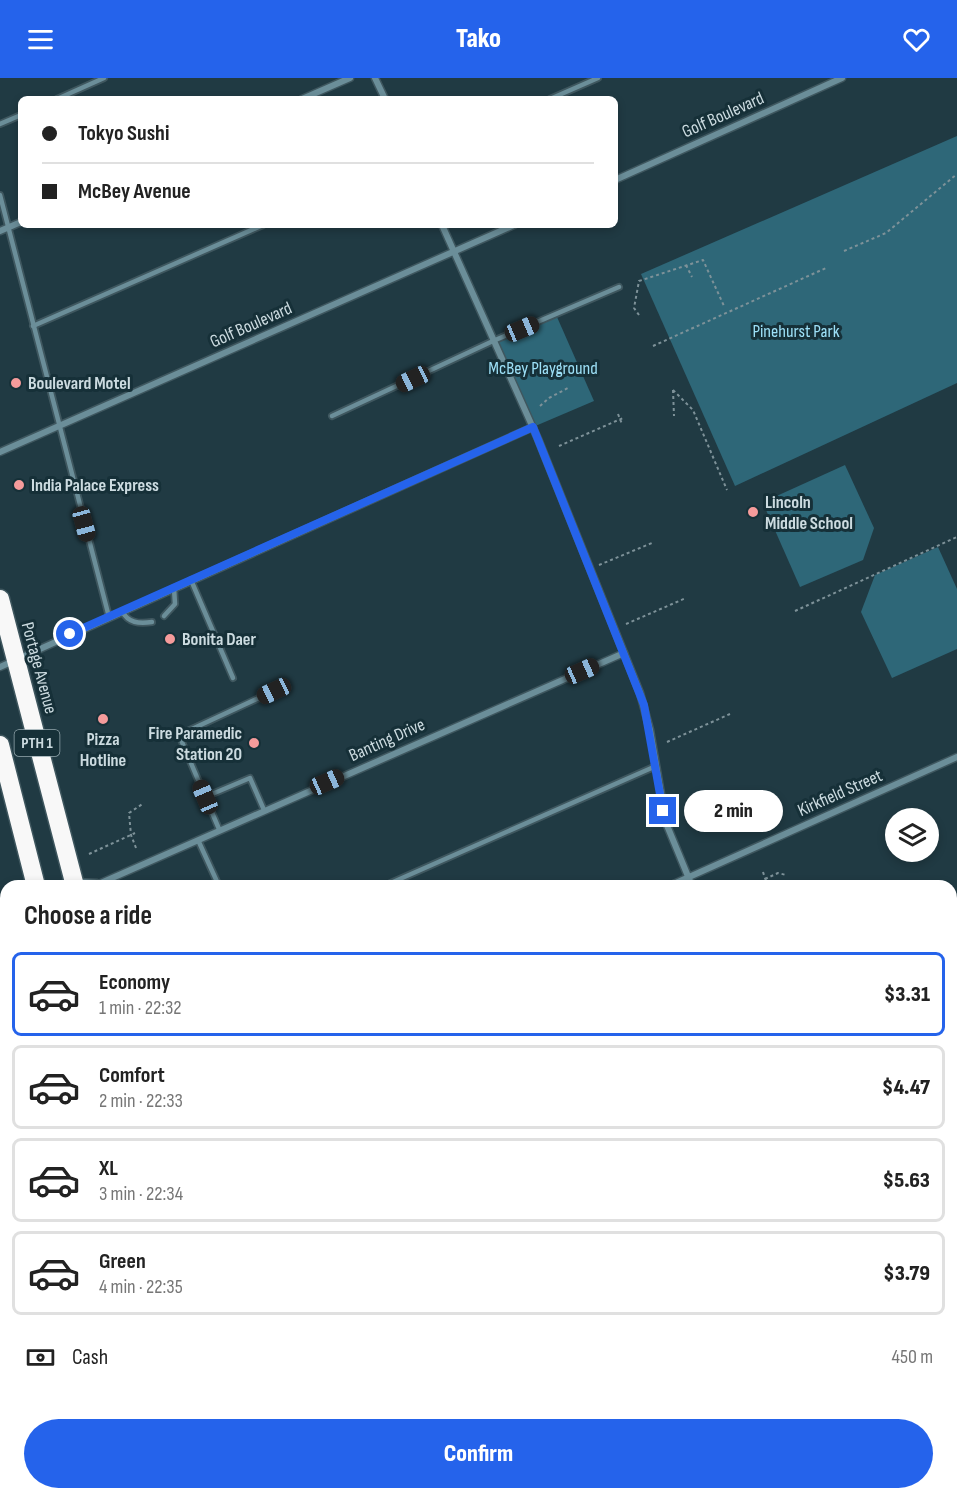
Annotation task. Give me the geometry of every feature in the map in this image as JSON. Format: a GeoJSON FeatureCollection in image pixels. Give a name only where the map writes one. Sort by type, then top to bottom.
{"type":"FeatureCollection","features":[{"type":"Feature","properties":{"kind":"highway","name":"Portage Avenue"},"geometry":{"type":"LineString","coordinates":[[0,599],[8,663],[73,880]]}},
{"type":"Feature","properties":{"kind":"highway","name":"PTH 1"},"geometry":{"type":"LineString","coordinates":[[0,745],[34,880]]}},
{"type":"Feature","properties":{"kind":"street"},"geometry":{"type":"LineString","coordinates":[[309,96],[350,78]]}},
{"type":"Feature","properties":{"kind":"street"},"geometry":{"type":"LineString","coordinates":[[375,78],[384,96]]}},
{"type":"Feature","properties":{"kind":"street","name":"Golf Boulevard"},"geometry":{"type":"LineString","coordinates":[[618,179],[842,78]]}},
{"type":"Feature","properties":{"kind":"street"},"geometry":{"type":"LineString","coordinates":[[0,231],[18,223]]}},
{"type":"Feature","properties":{"kind":"street"},"geometry":{"type":"LineString","coordinates":[[443,228],[533,427],[644,705],[666,823],[688,878]]}},
{"type":"Feature","properties":{"kind":"street","name":"Golf Boulevard"},"geometry":{"type":"LineString","coordinates":[[0,452],[507,228]]}},
{"type":"Feature","properties":{"kind":"street"},"geometry":{"type":"LineString","coordinates":[[8,663],[533,427]]}},
{"type":"Feature","properties":{"kind":"street","name":"Banting Drive"},"geometry":{"type":"LineString","coordinates":[[106,880],[624,653]]}},
{"type":"Feature","properties":{"kind":"street","name":"Kirkfield Street"},"geometry":{"type":"LineString","coordinates":[[683,880],[957,757]]}},
{"type":"Feature","properties":{"kind":"lane"},"geometry":{"type":"LineString","coordinates":[[64,96],[104,78]]}},
{"type":"Feature","properties":{"kind":"lane"},"geometry":{"type":"LineString","coordinates":[[557,96],[598,78]]}},
{"type":"Feature","properties":{"kind":"lane"},"geometry":{"type":"LineString","coordinates":[[0,124],[18,116]]}},
{"type":"Feature","properties":{"kind":"lane"},"geometry":{"type":"LineString","coordinates":[[0,195],[109,617]]}},
{"type":"Feature","properties":{"kind":"lane"},"geometry":{"type":"LineString","coordinates":[[33,326],[256,228]]}},
{"type":"Feature","properties":{"kind":"lane"},"geometry":{"type":"LineString","coordinates":[[332,416],[493,341],[619,288]]}},
{"type":"Feature","properties":{"kind":"lane"},"geometry":{"type":"LineString","coordinates":[[191,580],[232,678]]}},
{"type":"Feature","properties":{"kind":"lane"},"geometry":{"type":"LineString","coordinates":[[164,616],[175,604],[174,588]]}},
{"type":"Feature","properties":{"kind":"lane"},"geometry":{"type":"LineString","coordinates":[[122,611],[134,622],[152,622]]}},
{"type":"Feature","properties":{"kind":"lane"},"geometry":{"type":"LineString","coordinates":[[219,830],[178,735],[274,691]]}},
{"type":"Feature","properties":{"kind":"lane"},"geometry":{"type":"LineString","coordinates":[[397,880],[656,765]]}},
{"type":"Feature","properties":{"kind":"lane"},"geometry":{"type":"LineString","coordinates":[[205,797],[250,778],[264,810]]}},
{"type":"Feature","properties":{"kind":"lane"},"geometry":{"type":"LineString","coordinates":[[198,839],[216,880]]}},
{"type":"Feature","properties":{"kind":"path"},"geometry":{"type":"LineString","coordinates":[[844,251],[886,233],[957,174]]}},
{"type":"Feature","properties":{"kind":"path"},"geometry":{"type":"LineString","coordinates":[[639,315],[634,308],[639,280],[703,260],[724,306]]}},
{"type":"Feature","properties":{"kind":"path"},"geometry":{"type":"LineString","coordinates":[[686,265],[692,277]]}},
{"type":"Feature","properties":{"kind":"path"},"geometry":{"type":"LineString","coordinates":[[653,346],[826,268]]}},
{"type":"Feature","properties":{"kind":"path"},"geometry":{"type":"LineString","coordinates":[[540,406],[549,398],[568,388]]}},
{"type":"Feature","properties":{"kind":"path"},"geometry":{"type":"LineString","coordinates":[[674,416],[673,390],[693,410],[727,490]]}},
{"type":"Feature","properties":{"kind":"path"},"geometry":{"type":"LineString","coordinates":[[618,414],[622,424]]}},
{"type":"Feature","properties":{"kind":"path"},"geometry":{"type":"LineString","coordinates":[[559,446],[621,418]]}},
{"type":"Feature","properties":{"kind":"path"},"geometry":{"type":"LineString","coordinates":[[795,611],[957,537]]}},
{"type":"Feature","properties":{"kind":"path"},"geometry":{"type":"LineString","coordinates":[[591,569],[652,543]]}},
{"type":"Feature","properties":{"kind":"path"},"geometry":{"type":"LineString","coordinates":[[626,624],[686,598]]}},
{"type":"Feature","properties":{"kind":"path"},"geometry":{"type":"LineString","coordinates":[[666,742],[730,714]]}},
{"type":"Feature","properties":{"kind":"path"},"geometry":{"type":"LineString","coordinates":[[136,848],[130,835],[129,813],[144,803]]}},
{"type":"Feature","properties":{"kind":"path"},"geometry":{"type":"LineString","coordinates":[[89,854],[135,834]]}},
{"type":"Feature","properties":{"kind":"path"},"geometry":{"type":"LineString","coordinates":[[763,873],[766,880],[778,873],[786,875]]}},
{"type":"Feature","properties":{"kind":"green space","name":"Pinehurst Park"},"geometry":{"type":"Polygon","coordinates":[[[957,136],[957,383],[735,486],[641,274],[957,136]]]}},
{"type":"Feature","properties":{"kind":"green space","name":"McBey Playground"},"geometry":{"type":"Polygon","coordinates":[[[557,317],[594,401],[533,427],[493,341],[557,317]]]}},
{"type":"Feature","properties":{"kind":"green space"},"geometry":{"type":"Polygon","coordinates":[[[845,465],[874,528],[863,560],[800,587],[766,510],[770,499],[845,465]]]}},
{"type":"Feature","properties":{"kind":"green space"},"geometry":{"type":"Polygon","coordinates":[[[938,547],[957,589],[957,649],[892,678],[861,612],[875,575],[938,547]]]}},
{"type":"Feature","properties":{"kind":"place","name":"Boulevard Motel"},"geometry":{"type":"Point","coordinates":[16,383]}},
{"type":"Feature","properties":{"kind":"place","name":"India Palace Express"},"geometry":{"type":"Point","coordinates":[19,485]}},
{"type":"Feature","properties":{"kind":"place","name":"Lincoln Middle School"},"geometry":{"type":"Point","coordinates":[753,512]}},
{"type":"Feature","properties":{"kind":"place","name":"Bonita Daer"},"geometry":{"type":"Point","coordinates":[170,639]}},
{"type":"Feature","properties":{"kind":"place","name":"Pizza Hotline"},"geometry":{"type":"Point","coordinates":[103,719]}},
{"type":"Feature","properties":{"kind":"place","name":"Fire Paramedic Station 20"},"geometry":{"type":"Point","coordinates":[254,743]}},
{"type":"Feature","properties":{"kind":"route"},"geometry":{"type":"LineString","coordinates":[[70,634],[533,427],[644,705],[663,811]]}}]}
